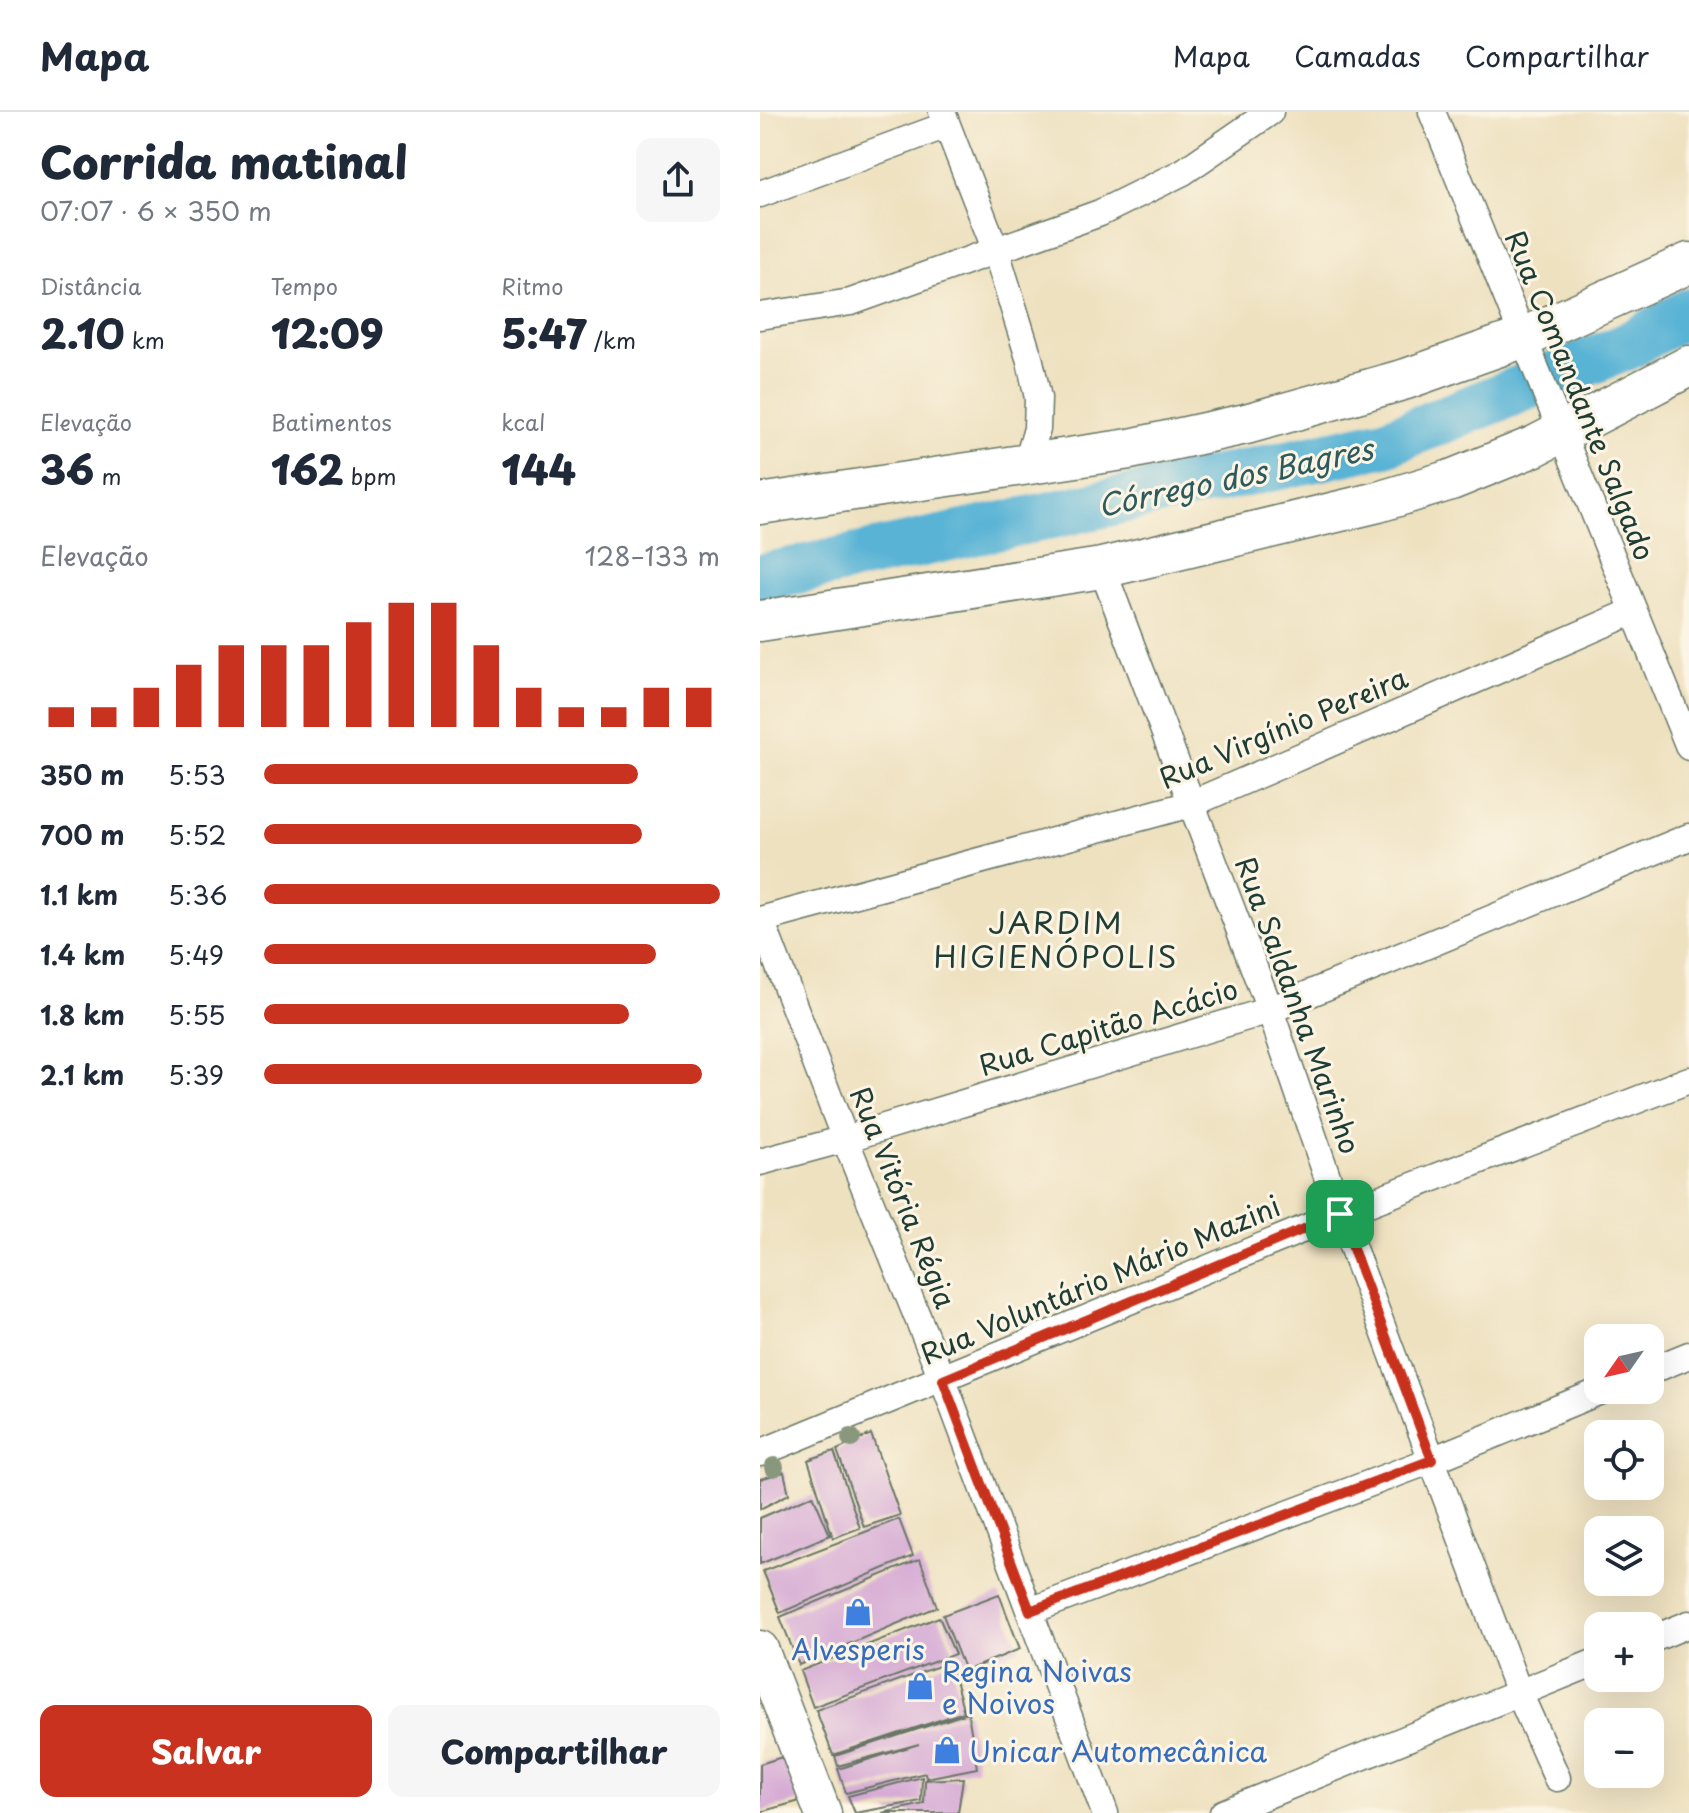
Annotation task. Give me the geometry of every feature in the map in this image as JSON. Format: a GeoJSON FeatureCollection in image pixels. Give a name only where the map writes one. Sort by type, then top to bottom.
{"type":"FeatureCollection","features":[{"type":"Feature","properties":{"kind":"main road"},"geometry":{"type":"LineString","coordinates":[[760,504],[1130,449],[1246,424],[1528,346],[1689,263]]}},
{"type":"Feature","properties":{"kind":"main road"},"geometry":{"type":"LineString","coordinates":[[760,621],[1102,568],[1378,502],[1451,480],[1556,421],[1687,371]]}},
{"type":"Feature","properties":{"kind":"street"},"geometry":{"type":"LineString","coordinates":[[760,316],[851,302],[1100,213],[1183,172],[1270,112]]}},
{"type":"Feature","properties":{"kind":"street","name":"Rua Comandante Salgado"},"geometry":{"type":"LineString","coordinates":[[1432,112],[1689,747]]}},
{"type":"Feature","properties":{"kind":"street"},"geometry":{"type":"LineString","coordinates":[[760,194],[945,119],[996,251],[1030,361],[1038,398],[1037,429],[1026,466]]}},
{"type":"Feature","properties":{"kind":"street","name":"Rua Saldanha Marinho"},"geometry":{"type":"LineString","coordinates":[[1102,568],[1270,1010],[1340,1214],[1519,1693],[1557,1778]]}},
{"type":"Feature","properties":{"kind":"street","name":"Rua Virgínio Pereira"},"geometry":{"type":"LineString","coordinates":[[760,920],[1191,804],[1634,611]]}},
{"type":"Feature","properties":{"kind":"street","name":"Rua Capitão Acácio"},"geometry":{"type":"LineString","coordinates":[[760,1162],[1270,1010],[1689,837]]}},
{"type":"Feature","properties":{"kind":"street","name":"Rua Vitória Régia"},"geometry":{"type":"LineString","coordinates":[[760,920],[943,1380],[1105,1813]]}},
{"type":"Feature","properties":{"kind":"street","name":"Rua Voluntário Mário Mazini"},"geometry":{"type":"LineString","coordinates":[[760,1453],[1340,1214],[1689,1080]]}},
{"type":"Feature","properties":{"kind":"street"},"geometry":{"type":"LineString","coordinates":[[1664,1365],[1689,1355]]}},
{"type":"Feature","properties":{"kind":"street"},"geometry":{"type":"LineString","coordinates":[[1030,1611],[1432,1460],[1584,1398]]}},
{"type":"Feature","properties":{"kind":"street"},"geometry":{"type":"LineString","coordinates":[[1664,1634],[1689,1624]]}},
{"type":"Feature","properties":{"kind":"street"},"geometry":{"type":"LineString","coordinates":[[760,1649],[816,1811]]}},
{"type":"Feature","properties":{"kind":"street"},"geometry":{"type":"LineString","coordinates":[[1223,1813],[1584,1667]]}},
{"type":"Feature","properties":{"kind":"building"},"geometry":{"type":"Polygon","coordinates":[[[871,1434],[900,1515],[864,1527],[837,1450],[871,1434]]]}},
{"type":"Feature","properties":{"kind":"building"},"geometry":{"type":"Polygon","coordinates":[[[834,1451],[860,1528],[833,1538],[808,1460],[834,1451]]]}},
{"type":"Feature","properties":{"kind":"building"},"geometry":{"type":"Polygon","coordinates":[[[784,1472],[789,1494],[760,1509],[760,1479],[784,1472]]]}},
{"type":"Feature","properties":{"kind":"building"},"geometry":{"type":"Polygon","coordinates":[[[813,1495],[830,1535],[760,1564],[760,1518],[813,1495]]]}},
{"type":"Feature","properties":{"kind":"building"},"geometry":{"type":"Polygon","coordinates":[[[899,1519],[913,1556],[780,1613],[763,1571],[899,1519]]]}},
{"type":"Feature","properties":{"kind":"building","name":"Alvesperis"},"geometry":{"type":"Polygon","coordinates":[[[920,1559],[937,1607],[799,1665],[780,1617],[920,1559]]]}},
{"type":"Feature","properties":{"kind":"building"},"geometry":{"type":"Polygon","coordinates":[[[999,1594],[1020,1649],[965,1671],[943,1615],[999,1594]]]}},
{"type":"Feature","properties":{"kind":"building"},"geometry":{"type":"Polygon","coordinates":[[[939,1617],[955,1654],[813,1707],[800,1671],[939,1617]]]}},
{"type":"Feature","properties":{"kind":"building","name":"Regina Noivas e Noivos"},"geometry":{"type":"Polygon","coordinates":[[[950,1662],[964,1712],[833,1755],[816,1710],[950,1662]]]}},
{"type":"Feature","properties":{"kind":"building","name":"Unicar Automecânica"},"geometry":{"type":"Polygon","coordinates":[[[968,1713],[977,1768],[926,1778],[925,1773],[846,1793],[838,1769],[919,1744],[838,1766],[835,1756],[968,1713]]]}},
{"type":"Feature","properties":{"kind":"building"},"geometry":{"type":"Polygon","coordinates":[[[782,1757],[800,1801],[760,1812],[760,1764],[782,1757]]]}},
{"type":"Feature","properties":{"kind":"building"},"geometry":{"type":"Polygon","coordinates":[[[922,1777],[921,1801],[855,1813],[848,1796],[922,1777]]]}},
{"type":"Feature","properties":{"kind":"building"},"geometry":{"type":"Polygon","coordinates":[[[963,1778],[958,1813],[882,1813],[924,1804],[925,1780],[963,1778]]]}},
{"type":"Feature","properties":{"kind":"waterway","name":"Córrego dos Bagres"},"geometry":{"type":"LineString","coordinates":[[760,578],[1385,443],[1626,347],[1689,312]]}},
{"type":"Feature","properties":{"kind":"place","name":"Alvesperis"},"geometry":{"type":"Point","coordinates":[858,1612]}},
{"type":"Feature","properties":{"kind":"place","name":"Regina Noivas e Noivos"},"geometry":{"type":"Point","coordinates":[920,1686]}},
{"type":"Feature","properties":{"kind":"place","name":"Unicar Automecânica"},"geometry":{"type":"Point","coordinates":[947,1750]}},
{"type":"Feature","properties":{"kind":"district","name":"JARDIM HIGIENÓPOLIS"},"geometry":{"type":"Point","coordinates":[1056,938]}},
{"type":"Feature","properties":{"kind":"route"},"geometry":{"type":"LineString","coordinates":[[1340,1214],[1432,1460],[1030,1611],[943,1380],[1340,1214]]}}]}
